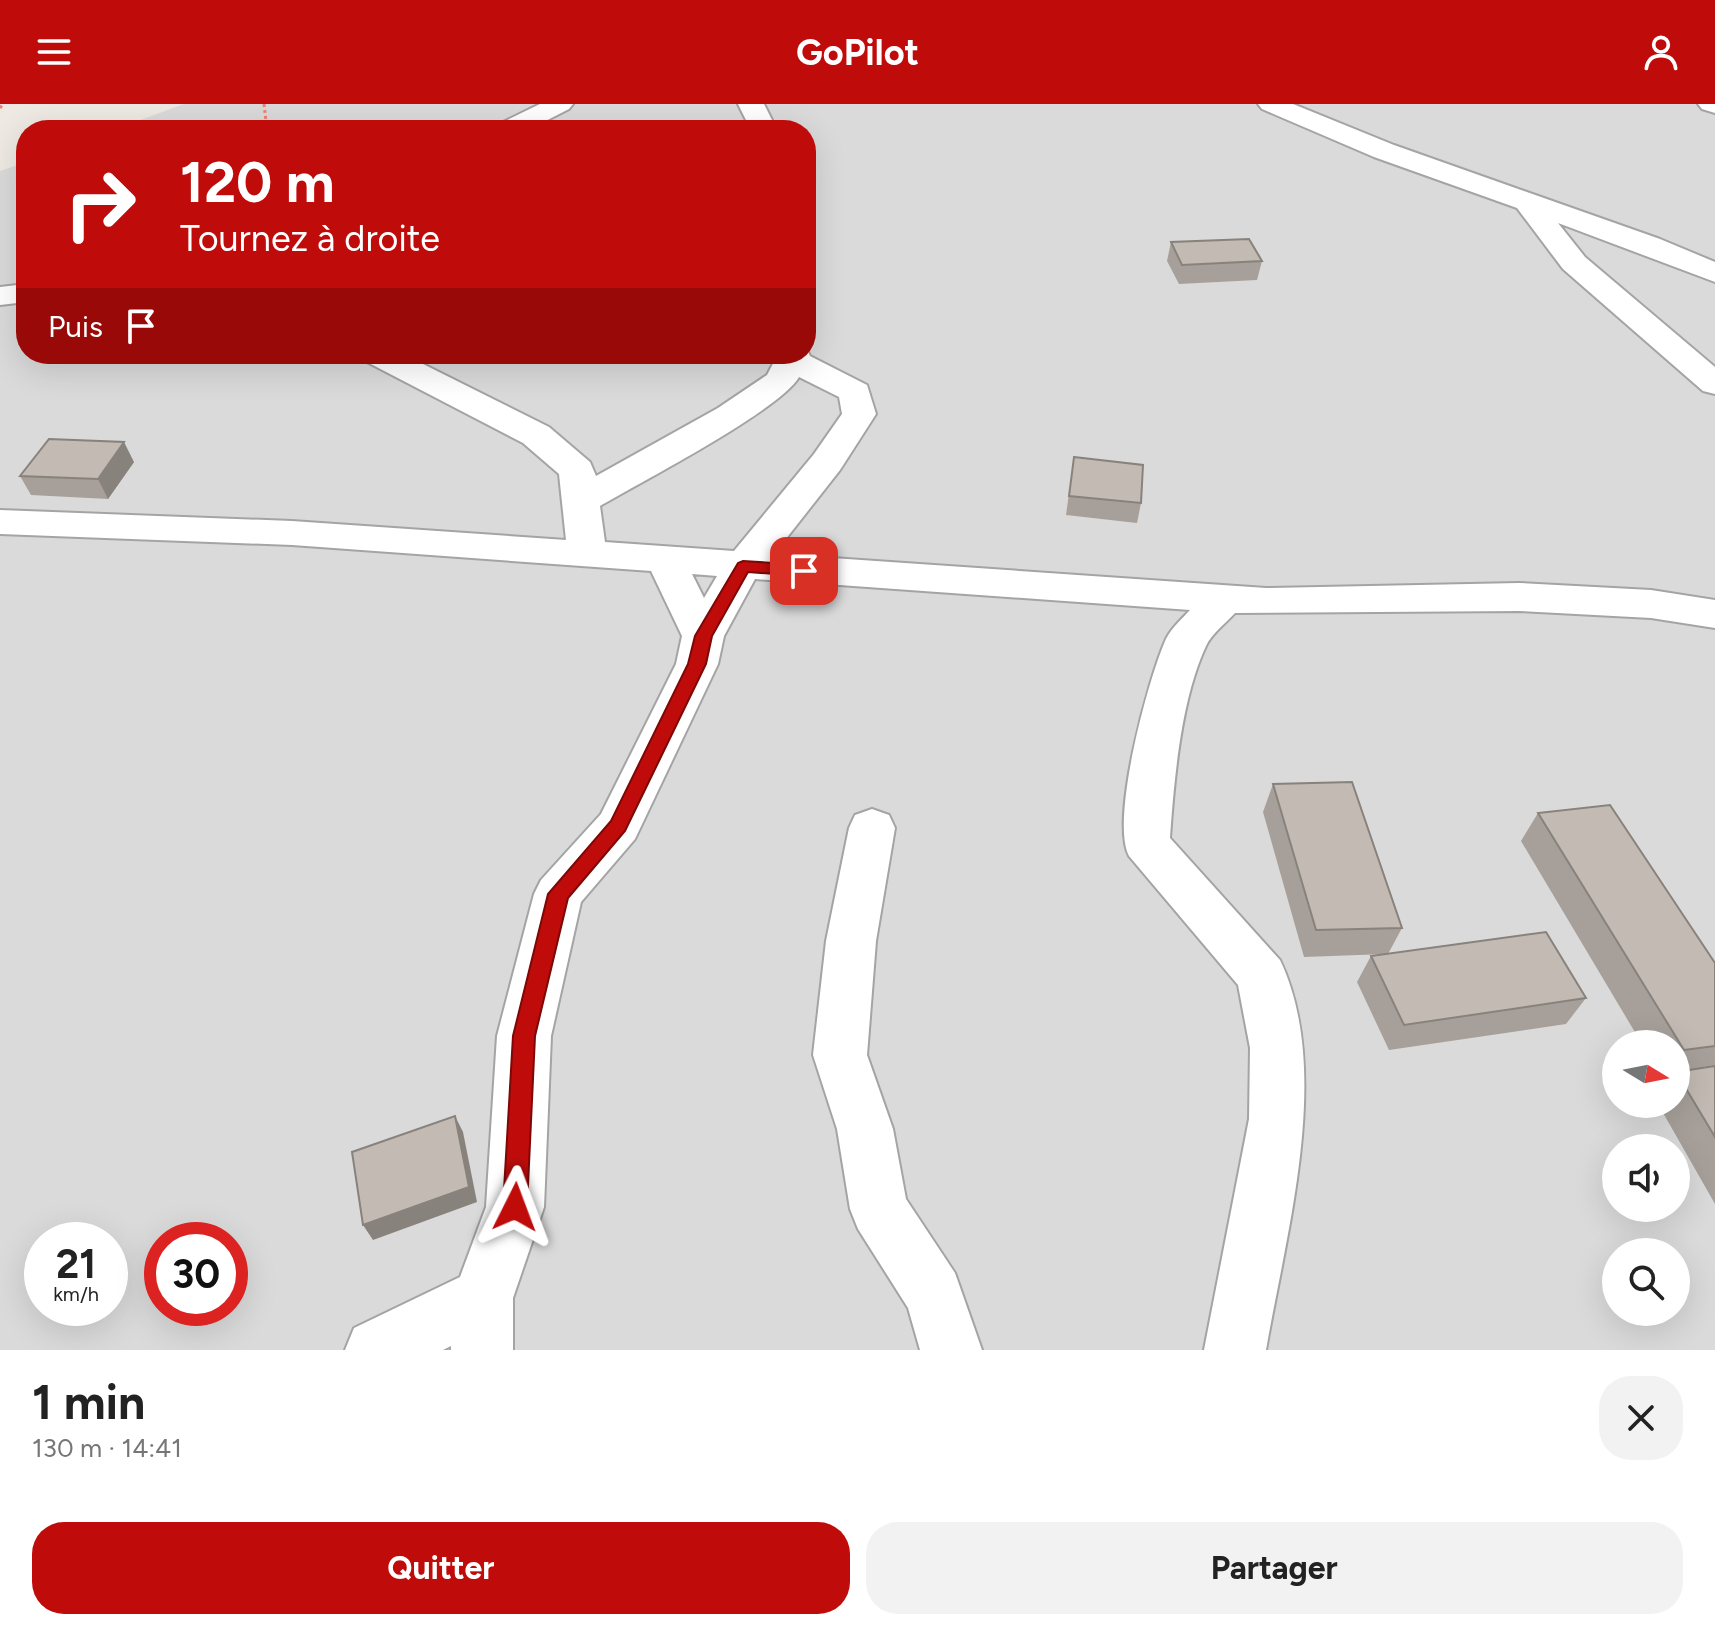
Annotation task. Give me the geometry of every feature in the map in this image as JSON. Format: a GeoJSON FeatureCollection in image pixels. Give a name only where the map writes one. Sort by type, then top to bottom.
{"type":"FeatureCollection","features":[{"type":"Feature","properties":{"kind":"street"},"geometry":{"type":"LineString","coordinates":[[528,120],[560,104]]}},
{"type":"Feature","properties":{"kind":"street"},"geometry":{"type":"LineString","coordinates":[[1271,104],[1529,204],[1649,245],[1715,273]]}},
{"type":"Feature","properties":{"kind":"street"},"geometry":{"type":"LineString","coordinates":[[1529,204],[1574,263],[1715,384]]}},
{"type":"Feature","properties":{"kind":"street"},"geometry":{"type":"LineString","coordinates":[[397,364],[536,435],[577,470],[587,554]]}},
{"type":"Feature","properties":{"kind":"street"},"geometry":{"type":"LineString","coordinates":[[582,500],[730,415],[780,381],[790,364]]}},
{"type":"Feature","properties":{"kind":"street"},"geometry":{"type":"LineString","coordinates":[[376,1350],[482,1324],[515,1207],[524,1036],[558,894],[618,826],[697,664],[703,636],[743,566],[827,462],[859,414],[855,392],[806,364]]}},
{"type":"Feature","properties":{"kind":"street"},"geometry":{"type":"LineString","coordinates":[[9,529],[292,533],[1266,602],[1519,597],[1651,604],[1715,614]]}},
{"type":"Feature","properties":{"kind":"street"},"geometry":{"type":"LineString","coordinates":[[666,561],[703,636]]}},
{"type":"Feature","properties":{"kind":"street"},"geometry":{"type":"LineString","coordinates":[[1225,599],[1187,639],[1165,711],[1151,780],[1146,843],[1262,976],[1277,1048],[1277,1119],[1235,1350]]}},
{"type":"Feature","properties":{"kind":"street"},"geometry":{"type":"LineString","coordinates":[[872,828],[851,941],[840,1055],[865,1129],[879,1209],[934,1294],[951,1350]]}},
{"type":"Feature","properties":{"kind":"shaded area"},"geometry":{"type":"Polygon","coordinates":[[[184,104],[1715,104],[1715,1350],[0,1350],[0,171],[16,165],[16,364],[816,364],[816,120],[140,120],[184,104]]]}},
{"type":"Feature","properties":{"kind":"building"},"geometry":{"type":"Polygon","coordinates":[[[1249,239],[1262,261],[1182,265],[1171,242],[1249,239]]]}},
{"type":"Feature","properties":{"kind":"building"},"geometry":{"type":"Polygon","coordinates":[[[49,439],[124,442],[98,479],[20,476],[49,439]]]}},
{"type":"Feature","properties":{"kind":"building"},"geometry":{"type":"Polygon","coordinates":[[[1074,457],[1143,465],[1141,503],[1069,496],[1074,457]]]}},
{"type":"Feature","properties":{"kind":"building"},"geometry":{"type":"Polygon","coordinates":[[[1352,782],[1402,928],[1316,930],[1273,784],[1352,782]]]}},
{"type":"Feature","properties":{"kind":"building"},"geometry":{"type":"Polygon","coordinates":[[[1610,805],[1715,963],[1715,1046],[1690,1049],[1690,1030],[1672,1030],[1538,813],[1610,805]]]}},
{"type":"Feature","properties":{"kind":"building"},"geometry":{"type":"Polygon","coordinates":[[[1546,932],[1586,998],[1404,1025],[1371,956],[1546,932]]]}},
{"type":"Feature","properties":{"kind":"building"},"geometry":{"type":"Polygon","coordinates":[[[1715,1066],[1715,1137],[1690,1095],[1690,1070],[1715,1066]]]}},
{"type":"Feature","properties":{"kind":"building"},"geometry":{"type":"Polygon","coordinates":[[[455,1116],[469,1187],[363,1225],[352,1152],[455,1116]]]}},
{"type":"Feature","properties":{"kind":"route"},"geometry":{"type":"LineString","coordinates":[[515,1207],[524,1036],[558,894],[618,826],[697,664],[703,636],[743,566],[804,571]]}}]}
